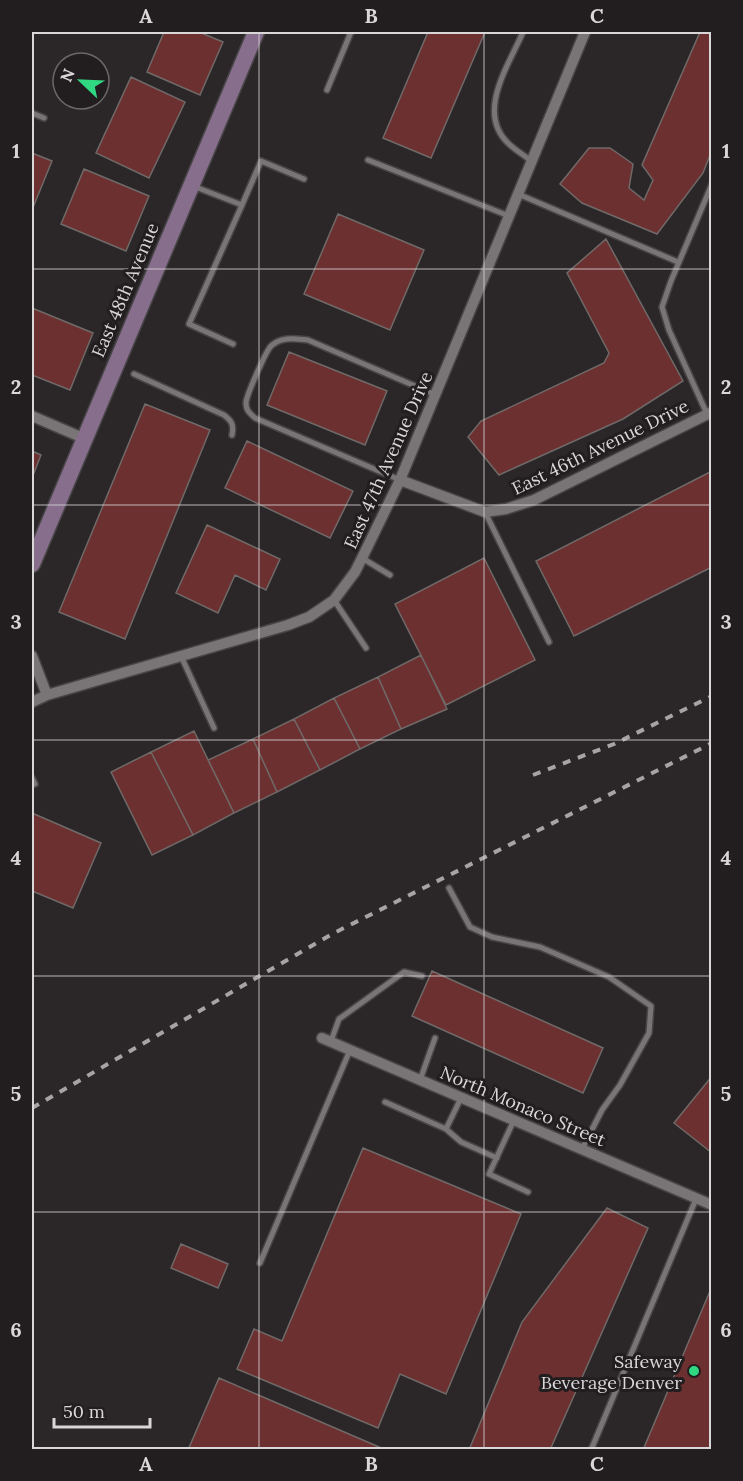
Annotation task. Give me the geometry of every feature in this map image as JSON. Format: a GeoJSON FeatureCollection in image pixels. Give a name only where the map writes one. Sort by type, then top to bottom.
{"type":"FeatureCollection","features":[{"type":"Feature","properties":{"kind":"street","name":"East 48th Avenue"},"geometry":{"type":"LineString","coordinates":[[32,564],[83,438],[256,32]]}},
{"type":"Feature","properties":{"kind":"street","name":"East 47th Avenue Drive"},"geometry":{"type":"LineString","coordinates":[[32,702],[47,695],[288,626],[309,617],[334,600],[355,572],[400,480],[585,32]]}},
{"type":"Feature","properties":{"kind":"street","name":"East 46th Avenue Drive"},"geometry":{"type":"LineString","coordinates":[[485,512],[506,509],[534,500],[709,413]]}},
{"type":"Feature","properties":{"kind":"street"},"geometry":{"type":"LineString","coordinates":[[32,416],[83,438]]}},
{"type":"Feature","properties":{"kind":"street"},"geometry":{"type":"LineString","coordinates":[[400,480],[485,512]]}},
{"type":"Feature","properties":{"kind":"street"},"geometry":{"type":"LineString","coordinates":[[32,656],[47,695]]}},
{"type":"Feature","properties":{"kind":"street","name":"North Monaco Street"},"geometry":{"type":"LineString","coordinates":[[326,1040],[711,1205]]}},
{"type":"Feature","properties":{"kind":"lane"},"geometry":{"type":"LineString","coordinates":[[327,90],[351,32]]}},
{"type":"Feature","properties":{"kind":"lane"},"geometry":{"type":"LineString","coordinates":[[523,32],[496,94],[493,119],[507,143],[532,161]]}},
{"type":"Feature","properties":{"kind":"lane"},"geometry":{"type":"LineString","coordinates":[[32,113],[44,118]]}},
{"type":"Feature","properties":{"kind":"lane"},"geometry":{"type":"LineString","coordinates":[[368,160],[509,216]]}},
{"type":"Feature","properties":{"kind":"lane"},"geometry":{"type":"LineString","coordinates":[[233,344],[189,324],[261,161],[304,179]]}},
{"type":"Feature","properties":{"kind":"lane"},"geometry":{"type":"LineString","coordinates":[[709,413],[678,351],[662,307],[711,184]]}},
{"type":"Feature","properties":{"kind":"lane"},"geometry":{"type":"LineString","coordinates":[[191,186],[242,205]]}},
{"type":"Feature","properties":{"kind":"lane"},"geometry":{"type":"LineString","coordinates":[[518,194],[678,262]]}},
{"type":"Feature","properties":{"kind":"lane"},"geometry":{"type":"LineString","coordinates":[[400,480],[255,418],[248,412],[247,395],[270,346],[292,338],[308,340],[436,395]]}},
{"type":"Feature","properties":{"kind":"lane"},"geometry":{"type":"LineString","coordinates":[[134,374],[224,415],[231,420],[232,435]]}},
{"type":"Feature","properties":{"kind":"lane"},"geometry":{"type":"LineString","coordinates":[[485,512],[549,642]]}},
{"type":"Feature","properties":{"kind":"lane"},"geometry":{"type":"LineString","coordinates":[[362,558],[390,575]]}},
{"type":"Feature","properties":{"kind":"lane"},"geometry":{"type":"LineString","coordinates":[[334,600],[366,648]]}},
{"type":"Feature","properties":{"kind":"lane"},"geometry":{"type":"LineString","coordinates":[[181,656],[213,728]]}},
{"type":"Feature","properties":{"kind":"lane"},"geometry":{"type":"LineString","coordinates":[[32,778],[35,784]]}},
{"type":"Feature","properties":{"kind":"lane"},"geometry":{"type":"LineString","coordinates":[[449,888],[470,927],[492,937],[540,947],[609,976],[651,1006],[649,1033],[620,1085],[602,1110],[582,1149]]}},
{"type":"Feature","properties":{"kind":"lane"},"geometry":{"type":"LineString","coordinates":[[326,1040],[339,1019],[404,972],[422,976]]}},
{"type":"Feature","properties":{"kind":"lane"},"geometry":{"type":"LineString","coordinates":[[420,1080],[435,1038]]}},
{"type":"Feature","properties":{"kind":"lane"},"geometry":{"type":"LineString","coordinates":[[260,1263],[350,1050]]}},
{"type":"Feature","properties":{"kind":"lane"},"geometry":{"type":"LineString","coordinates":[[446,1129],[461,1098]]}},
{"type":"Feature","properties":{"kind":"lane"},"geometry":{"type":"LineString","coordinates":[[385,1102],[446,1129],[461,1142],[496,1158]]}},
{"type":"Feature","properties":{"kind":"lane"},"geometry":{"type":"LineString","coordinates":[[514,1120],[489,1174],[528,1192]]}},
{"type":"Feature","properties":{"kind":"lane"},"geometry":{"type":"LineString","coordinates":[[591,1449],[696,1199]]}},
{"type":"Feature","properties":{"kind":"building"},"geometry":{"type":"Polygon","coordinates":[[[164,32],[199,32],[223,42],[200,95],[147,72],[164,32]]]}},
{"type":"Feature","properties":{"kind":"building"},"geometry":{"type":"Polygon","coordinates":[[[428,32],[485,32],[431,158],[383,138],[428,32]]]}},
{"type":"Feature","properties":{"kind":"building"},"geometry":{"type":"Polygon","coordinates":[[[700,32],[712,32],[712,150],[703,173],[657,234],[582,203],[560,184],[589,148],[610,148],[633,164],[629,188],[644,200],[653,180],[642,165],[700,32]]]}},
{"type":"Feature","properties":{"kind":"building"},"geometry":{"type":"Polygon","coordinates":[[[131,77],[185,102],[149,178],[96,153],[131,77]]]}},
{"type":"Feature","properties":{"kind":"building"},"geometry":{"type":"Polygon","coordinates":[[[32,153],[52,161],[32,210],[32,153]]]}},
{"type":"Feature","properties":{"kind":"building"},"geometry":{"type":"Polygon","coordinates":[[[84,169],[149,196],[126,251],[61,224],[84,169]]]}},
{"type":"Feature","properties":{"kind":"building"},"geometry":{"type":"Polygon","coordinates":[[[338,214],[424,250],[390,330],[304,294],[338,214]]]}},
{"type":"Feature","properties":{"kind":"building"},"geometry":{"type":"Polygon","coordinates":[[[606,239],[683,381],[623,419],[499,475],[468,437],[481,421],[604,363],[609,353],[567,273],[606,239]]]}},
{"type":"Feature","properties":{"kind":"building"},"geometry":{"type":"Polygon","coordinates":[[[32,308],[93,333],[70,390],[32,375],[32,308]]]}},
{"type":"Feature","properties":{"kind":"building"},"geometry":{"type":"Polygon","coordinates":[[[289,352],[387,391],[365,445],[267,405],[289,352]]]}},
{"type":"Feature","properties":{"kind":"building"},"geometry":{"type":"Polygon","coordinates":[[[145,404],[210,430],[125,639],[59,612],[145,404]]]}},
{"type":"Feature","properties":{"kind":"building"},"geometry":{"type":"Polygon","coordinates":[[[247,441],[353,491],[330,538],[225,488],[247,441]]]}},
{"type":"Feature","properties":{"kind":"building"},"geometry":{"type":"Polygon","coordinates":[[[32,451],[41,455],[32,478],[32,451]]]}},
{"type":"Feature","properties":{"kind":"building"},"geometry":{"type":"Polygon","coordinates":[[[712,471],[712,567],[574,636],[536,561],[712,471]]]}},
{"type":"Feature","properties":{"kind":"building"},"geometry":{"type":"Polygon","coordinates":[[[207,525],[280,559],[266,590],[235,575],[218,613],[176,593],[207,525]]]}},
{"type":"Feature","properties":{"kind":"building"},"geometry":{"type":"Polygon","coordinates":[[[484,558],[535,660],[446,705],[395,604],[484,558]]]}},
{"type":"Feature","properties":{"kind":"building"},"geometry":{"type":"Polygon","coordinates":[[[421,655],[447,709],[401,729],[378,677],[421,655]]]}},
{"type":"Feature","properties":{"kind":"building"},"geometry":{"type":"Polygon","coordinates":[[[378,677],[401,729],[360,749],[334,698],[378,677]]]}},
{"type":"Feature","properties":{"kind":"building"},"geometry":{"type":"Polygon","coordinates":[[[334,698],[360,749],[320,770],[294,719],[334,698]]]}},
{"type":"Feature","properties":{"kind":"building"},"geometry":{"type":"Polygon","coordinates":[[[294,719],[320,770],[277,792],[253,739],[294,719]]]}},
{"type":"Feature","properties":{"kind":"building"},"geometry":{"type":"Polygon","coordinates":[[[194,731],[234,813],[193,835],[151,752],[194,731]]]}},
{"type":"Feature","properties":{"kind":"building"},"geometry":{"type":"Polygon","coordinates":[[[253,739],[277,792],[234,813],[208,760],[253,739]]]}},
{"type":"Feature","properties":{"kind":"building"},"geometry":{"type":"Polygon","coordinates":[[[151,752],[193,835],[152,855],[111,772],[151,752]]]}},
{"type":"Feature","properties":{"kind":"building"},"geometry":{"type":"Polygon","coordinates":[[[32,813],[101,843],[73,908],[32,891],[32,813]]]}},
{"type":"Feature","properties":{"kind":"building"},"geometry":{"type":"Polygon","coordinates":[[[432,971],[603,1048],[583,1093],[412,1016],[432,971]]]}},
{"type":"Feature","properties":{"kind":"building"},"geometry":{"type":"Polygon","coordinates":[[[712,1076],[712,1153],[674,1123],[712,1076]]]}},
{"type":"Feature","properties":{"kind":"building"},"geometry":{"type":"Polygon","coordinates":[[[363,1148],[521,1214],[446,1394],[400,1374],[378,1428],[237,1369],[254,1329],[282,1341],[363,1148]]]}},
{"type":"Feature","properties":{"kind":"building"},"geometry":{"type":"Polygon","coordinates":[[[607,1208],[648,1228],[550,1450],[469,1450],[522,1322],[607,1208]]]}},
{"type":"Feature","properties":{"kind":"building"},"geometry":{"type":"Polygon","coordinates":[[[181,1244],[228,1264],[218,1288],[171,1268],[181,1244]]]}},
{"type":"Feature","properties":{"kind":"building","name":"Safeway Beverage Denver"},"geometry":{"type":"Polygon","coordinates":[[[710,1291],[712,1450],[643,1450],[710,1291]]]}},
{"type":"Feature","properties":{"kind":"building"},"geometry":{"type":"Polygon","coordinates":[[[219,1378],[386,1450],[188,1450],[219,1378]]]}},
{"type":"Feature","properties":{"kind":"railway"},"geometry":{"type":"LineString","coordinates":[[533,775],[614,744],[712,696]]}},
{"type":"Feature","properties":{"kind":"railway"},"geometry":{"type":"LineString","coordinates":[[32,1108],[332,934],[712,743]]}},
{"type":"Feature","properties":{"kind":"place","name":"Safeway Beverage Denver"},"geometry":{"type":"Point","coordinates":[694,1371]}}]}
